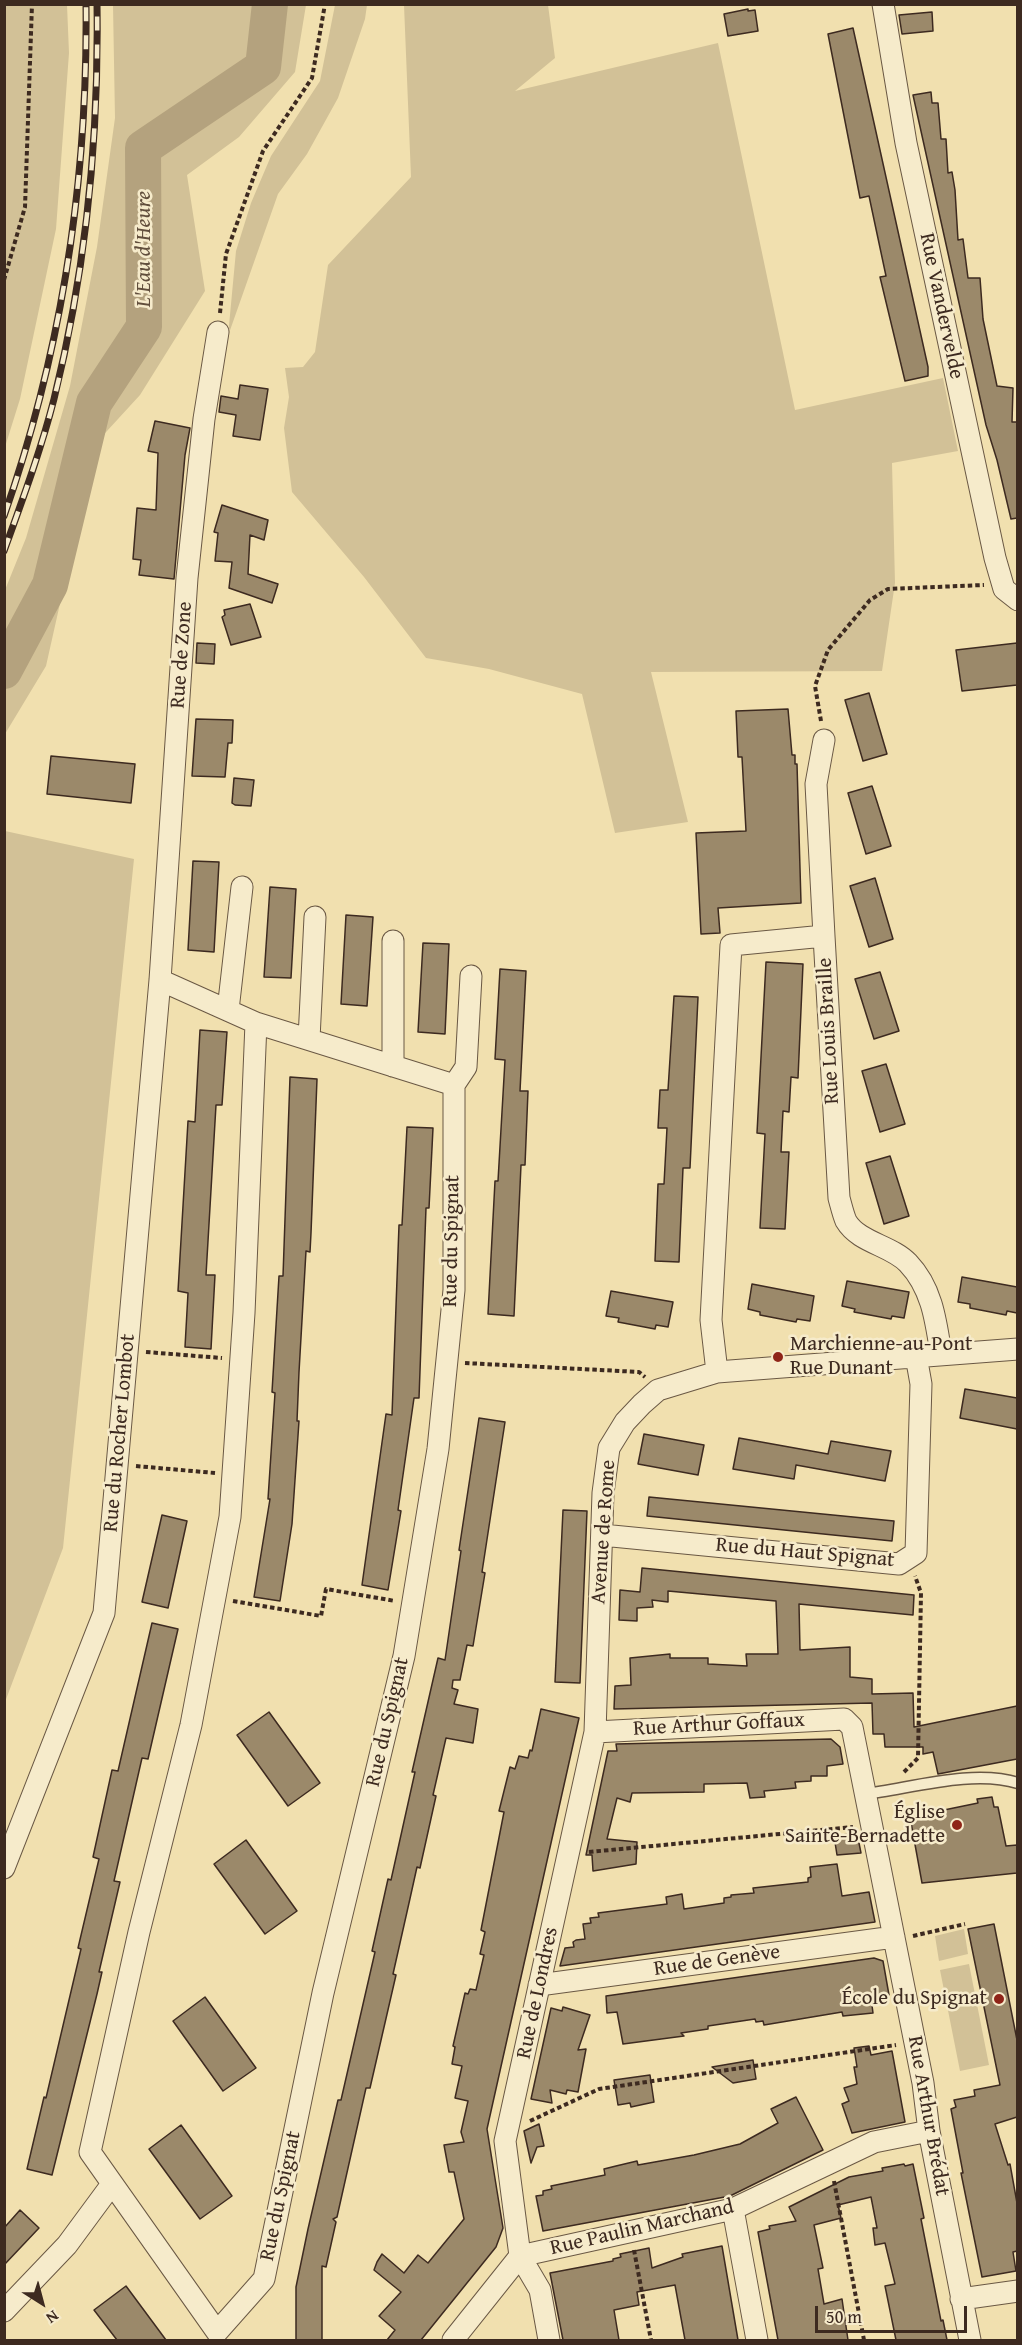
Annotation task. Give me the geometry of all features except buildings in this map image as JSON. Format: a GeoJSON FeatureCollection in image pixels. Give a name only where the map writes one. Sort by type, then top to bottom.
{"type":"FeatureCollection","features":[{"type":"Feature","properties":{"kind":"street","name":"Rue Vandervelde"},"geometry":{"type":"LineString","coordinates":[[883,4],[906,143],[995,558],[1004,589],[1017,600]]}},
{"type":"Feature","properties":{"kind":"street","name":"Rue de Zone"},"geometry":{"type":"LineString","coordinates":[[160,980],[187,578],[204,419],[218,332]]}},
{"type":"Feature","properties":{"kind":"street"},"geometry":{"type":"LineString","coordinates":[[824,740],[816,784],[824,936]]}},
{"type":"Feature","properties":{"kind":"street"},"geometry":{"type":"LineString","coordinates":[[228,1010],[242,887]]}},
{"type":"Feature","properties":{"kind":"street"},"geometry":{"type":"LineString","coordinates":[[309,1039],[315,917]]}},
{"type":"Feature","properties":{"kind":"street","name":"Rue Louis Braille"},"geometry":{"type":"LineString","coordinates":[[717,1372],[711,1320],[731,945],[824,936],[839,1198],[847,1221],[864,1237],[907,1262],[924,1286],[935,1313],[940,1354]]}},
{"type":"Feature","properties":{"kind":"street"},"geometry":{"type":"LineString","coordinates":[[393,941],[393,1066]]}},
{"type":"Feature","properties":{"kind":"street","name":"Rue du Spignat"},"geometry":{"type":"LineString","coordinates":[[256,1023],[241,1360],[230,1516],[191,1725],[139,1932],[90,2152],[220,2336],[264,2279],[323,1993],[404,1656],[438,1449],[447,1362],[454,1290],[454,1085],[466,1066],[471,976]]}},
{"type":"Feature","properties":{"kind":"street"},"geometry":{"type":"LineString","coordinates":[[160,980],[256,1023],[454,1085]]}},
{"type":"Feature","properties":{"kind":"street","name":"Rue du Rocher Lombot"},"geometry":{"type":"LineString","coordinates":[[4,1868],[104,1613],[160,980]]}},
{"type":"Feature","properties":{"kind":"street","name":"Avenue de Rome"},"geometry":{"type":"LineString","coordinates":[[595,1732],[603,1493],[609,1448],[625,1422],[642,1404],[658,1390],[717,1372],[1017,1349]]}},
{"type":"Feature","properties":{"kind":"street","name":"Rue du Haut Spignat"},"geometry":{"type":"LineString","coordinates":[[602,1534],[899,1564],[916,1553],[921,1384],[916,1356]]}},
{"type":"Feature","properties":{"kind":"street","name":"Rue Arthur Goffaux"},"geometry":{"type":"LineString","coordinates":[[595,1732],[844,1719]]}},
{"type":"Feature","properties":{"kind":"street","name":"Rue Arthur Brédat"},"geometry":{"type":"LineString","coordinates":[[844,1719],[852,1727],[875,1793],[872,1825],[923,2083],[928,2131],[970,2340]]}},
{"type":"Feature","properties":{"kind":"street","name":"Rue de Londres"},"geometry":{"type":"LineString","coordinates":[[520,2256],[505,2141],[595,1732]]}},
{"type":"Feature","properties":{"kind":"street","name":"Rue de Genève"},"geometry":{"type":"LineString","coordinates":[[539,1985],[894,1939]]}},
{"type":"Feature","properties":{"kind":"street","name":"Rue Paulin Marchand"},"geometry":{"type":"LineString","coordinates":[[520,2256],[733,2209],[874,2142],[928,2131]]}},
{"type":"Feature","properties":{"kind":"street"},"geometry":{"type":"LineString","coordinates":[[4,2311],[67,2245],[112,2184]]}},
{"type":"Feature","properties":{"kind":"street"},"geometry":{"type":"LineString","coordinates":[[733,2209],[757,2340]]}},
{"type":"Feature","properties":{"kind":"street"},"geometry":{"type":"LineString","coordinates":[[453,2340],[520,2256],[540,2290],[549,2340]]}},
{"type":"Feature","properties":{"kind":"street"},"geometry":{"type":"LineString","coordinates":[[962,2299],[1017,2291]]}},
{"type":"Feature","properties":{"kind":"lane"},"geometry":{"type":"LineString","coordinates":[[875,1793],[977,1778],[1004,1778],[1017,1783]]}},
{"type":"Feature","properties":{"kind":"path"},"geometry":{"type":"LineString","coordinates":[[4,280],[25,207],[32,4]]}},
{"type":"Feature","properties":{"kind":"path"},"geometry":{"type":"LineString","coordinates":[[218,332],[226,254],[263,151],[312,78],[325,4]]}},
{"type":"Feature","properties":{"kind":"path"},"geometry":{"type":"LineString","coordinates":[[824,740],[815,686],[828,650],[870,600],[888,588],[1002,584]]}},
{"type":"Feature","properties":{"kind":"path"},"geometry":{"type":"LineString","coordinates":[[127,1350],[241,1360]]}},
{"type":"Feature","properties":{"kind":"path"},"geometry":{"type":"LineString","coordinates":[[447,1362],[639,1372],[658,1390]]}},
{"type":"Feature","properties":{"kind":"path"},"geometry":{"type":"LineString","coordinates":[[117,1465],[233,1475]]}},
{"type":"Feature","properties":{"kind":"path"},"geometry":{"type":"LineString","coordinates":[[875,1793],[918,1758],[921,1593],[909,1557]]}},
{"type":"Feature","properties":{"kind":"path"},"geometry":{"type":"LineString","coordinates":[[215,1598],[321,1616],[326,1589],[413,1604]]}},
{"type":"Feature","properties":{"kind":"path"},"geometry":{"type":"LineString","coordinates":[[568,1854],[872,1825]]}},
{"type":"Feature","properties":{"kind":"path"},"geometry":{"type":"LineString","coordinates":[[894,1939],[964,1924]]}},
{"type":"Feature","properties":{"kind":"path"},"geometry":{"type":"LineString","coordinates":[[507,2131],[598,2089],[915,2042]]}},
{"type":"Feature","properties":{"kind":"path"},"geometry":{"type":"LineString","coordinates":[[830,2163],[864,2340]]}},
{"type":"Feature","properties":{"kind":"path"},"geometry":{"type":"LineString","coordinates":[[631,2232],[651,2340]]}},
{"type":"Feature","properties":{"kind":"shaded area"},"geometry":{"type":"Polygon","coordinates":[[[5,4],[67,5],[69,53],[56,229],[20,399],[5,447],[5,4]]]}},
{"type":"Feature","properties":{"kind":"shaded area"},"geometry":{"type":"Polygon","coordinates":[[[113,5],[306,5],[295,72],[239,137],[187,175],[205,291],[140,395],[96,443],[46,666],[5,734],[5,590],[26,538],[70,386],[97,247],[115,118],[113,5]]]}},
{"type":"Feature","properties":{"kind":"shaded area"},"geometry":{"type":"Polygon","coordinates":[[[335,5],[367,5],[365,19],[338,98],[307,154],[278,194],[228,336],[236,251],[251,203],[271,156],[320,81],[335,5]]]}},
{"type":"Feature","properties":{"kind":"shaded area"},"geometry":{"type":"Polygon","coordinates":[[[404,5],[548,5],[555,58],[515,91],[718,43],[795,410],[943,378],[958,451],[892,463],[895,583],[882,671],[651,672],[688,822],[615,833],[582,694],[489,669],[426,658],[364,577],[292,492],[284,428],[289,397],[285,368],[303,367],[315,352],[328,265],[411,177],[404,5]]]}},
{"type":"Feature","properties":{"kind":"shaded area"},"geometry":{"type":"Polygon","coordinates":[[[5,831],[134,859],[63,1548],[5,1702],[5,831]]]}},
{"type":"Feature","properties":{"kind":"shaded area"},"geometry":{"type":"Polygon","coordinates":[[[964,1929],[968,1954],[939,1961],[935,1936],[964,1929]]]}},
{"type":"Feature","properties":{"kind":"shaded area"},"geometry":{"type":"Polygon","coordinates":[[[969,1964],[989,2065],[960,2071],[940,1970],[969,1964]]]}},
{"type":"Feature","properties":{"kind":"waterway","name":"L'Eau d'Heure"},"geometry":{"type":"LineString","coordinates":[[4,671],[50,585],[94,403],[144,327],[143,148],[263,67],[270,4]]}},
{"type":"Feature","properties":{"kind":"railway"},"geometry":{"type":"LineString","coordinates":[[4,516],[42,391],[68,264],[82,135],[86,4]]}},
{"type":"Feature","properties":{"kind":"railway"},"geometry":{"type":"LineString","coordinates":[[4,551],[49,418],[74,302],[93,153],[97,4]]}},
{"type":"Feature","properties":{"kind":"place","name":"Marchienne-au-Pont Rue Dunant"},"geometry":{"type":"Point","coordinates":[778,1357]}},
{"type":"Feature","properties":{"kind":"place","name":"Église Sainte-Bernadette"},"geometry":{"type":"Point","coordinates":[957,1825]}},
{"type":"Feature","properties":{"kind":"place","name":"École du Spignat"},"geometry":{"type":"Point","coordinates":[999,1999]}}]}
